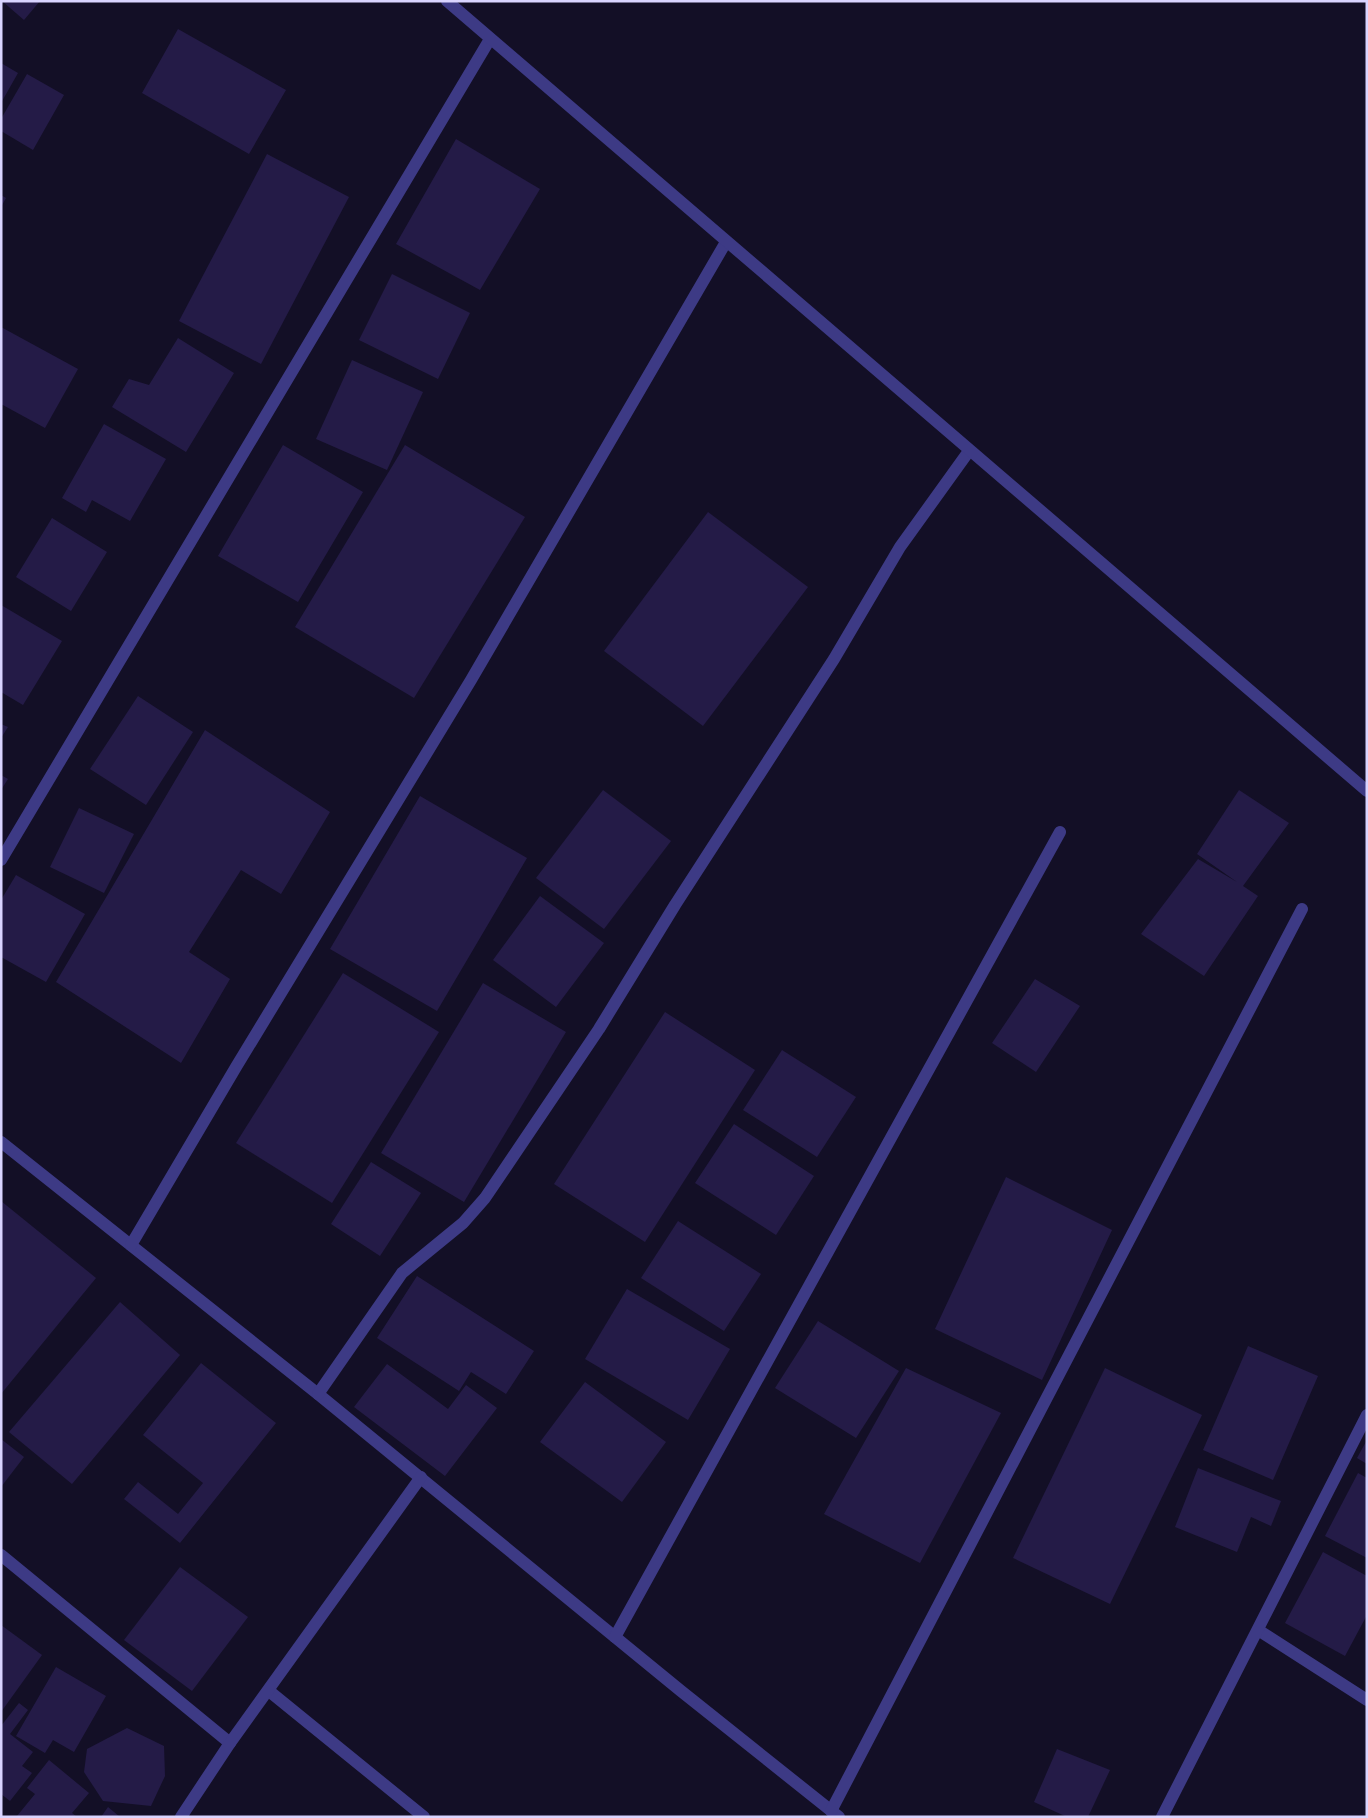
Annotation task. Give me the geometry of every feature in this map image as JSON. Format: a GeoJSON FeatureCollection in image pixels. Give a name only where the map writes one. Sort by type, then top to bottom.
{"type":"FeatureCollection","features":[{"type":"Feature","properties":{"kind":"street"},"geometry":{"type":"LineString","coordinates":[[447,1],[1367,791]]}},
{"type":"Feature","properties":{"kind":"street"},"geometry":{"type":"LineString","coordinates":[[1,860],[490,39]]}},
{"type":"Feature","properties":{"kind":"street"},"geometry":{"type":"LineString","coordinates":[[131,1245],[236,1067],[471,680],[726,242]]}},
{"type":"Feature","properties":{"kind":"street"},"geometry":{"type":"LineString","coordinates":[[318,1394],[402,1273],[463,1223],[485,1198],[599,1029],[675,905],[834,659],[900,547],[969,451]]}},
{"type":"Feature","properties":{"kind":"street"},"geometry":{"type":"LineString","coordinates":[[616,1637],[1060,832]]}},
{"type":"Feature","properties":{"kind":"street"},"geometry":{"type":"LineString","coordinates":[[1,1142],[318,1394],[835,1814],[1302,909]]}},
{"type":"Feature","properties":{"kind":"street"},"geometry":{"type":"LineString","coordinates":[[1162,1817],[1367,1415]]}},
{"type":"Feature","properties":{"kind":"street"},"geometry":{"type":"LineString","coordinates":[[180,1817],[230,1743],[421,1477]]}},
{"type":"Feature","properties":{"kind":"street"},"geometry":{"type":"LineString","coordinates":[[1,1555],[230,1743]]}},
{"type":"Feature","properties":{"kind":"street"},"geometry":{"type":"LineString","coordinates":[[1258,1630],[1367,1700]]}},
{"type":"Feature","properties":{"kind":"street"},"geometry":{"type":"LineString","coordinates":[[269,1691],[424,1817]]}},
{"type":"Feature","properties":{"kind":"building"},"geometry":{"type":"Polygon","coordinates":[[[2,1],[40,1],[24,20],[2,1]]]}},
{"type":"Feature","properties":{"kind":"building"},"geometry":{"type":"Polygon","coordinates":[[[178,29],[286,90],[249,154],[142,93],[178,29]]]}},
{"type":"Feature","properties":{"kind":"building"},"geometry":{"type":"Polygon","coordinates":[[[1,63],[18,73],[1,103],[1,63]]]}},
{"type":"Feature","properties":{"kind":"building"},"geometry":{"type":"Polygon","coordinates":[[[27,74],[64,95],[33,150],[1,131],[1,119],[27,74]]]}},
{"type":"Feature","properties":{"kind":"building"},"geometry":{"type":"Polygon","coordinates":[[[456,139],[540,189],[480,290],[396,244],[456,139]]]}},
{"type":"Feature","properties":{"kind":"building"},"geometry":{"type":"Polygon","coordinates":[[[267,154],[349,197],[261,364],[179,321],[267,154]]]}},
{"type":"Feature","properties":{"kind":"building"},"geometry":{"type":"Polygon","coordinates":[[[1,195],[6,198],[1,207],[1,195]]]}},
{"type":"Feature","properties":{"kind":"building"},"geometry":{"type":"Polygon","coordinates":[[[392,274],[470,313],[438,379],[359,340],[392,274]]]}},
{"type":"Feature","properties":{"kind":"building"},"geometry":{"type":"Polygon","coordinates":[[[1,327],[78,369],[45,428],[1,404],[1,327]]]}},
{"type":"Feature","properties":{"kind":"building"},"geometry":{"type":"Polygon","coordinates":[[[178,338],[234,373],[186,452],[112,407],[129,379],[149,385],[178,338]]]}},
{"type":"Feature","properties":{"kind":"building"},"geometry":{"type":"Polygon","coordinates":[[[352,360],[423,392],[387,470],[316,439],[352,360]]]}},
{"type":"Feature","properties":{"kind":"building"},"geometry":{"type":"Polygon","coordinates":[[[104,424],[166,459],[130,521],[92,500],[86,512],[62,498],[104,424]]]}},
{"type":"Feature","properties":{"kind":"building"},"geometry":{"type":"Polygon","coordinates":[[[283,445],[363,492],[298,602],[218,556],[283,445]]]}},
{"type":"Feature","properties":{"kind":"building"},"geometry":{"type":"Polygon","coordinates":[[[405,445],[525,517],[414,698],[295,627],[405,445]]]}},
{"type":"Feature","properties":{"kind":"building"},"geometry":{"type":"Polygon","coordinates":[[[708,512],[808,587],[703,726],[604,651],[708,512]]]}},
{"type":"Feature","properties":{"kind":"building"},"geometry":{"type":"Polygon","coordinates":[[[52,518],[107,552],[71,611],[16,577],[52,518]]]}},
{"type":"Feature","properties":{"kind":"building"},"geometry":{"type":"Polygon","coordinates":[[[1,605],[62,641],[23,705],[1,692],[1,605]]]}},
{"type":"Feature","properties":{"kind":"building"},"geometry":{"type":"Polygon","coordinates":[[[138,696],[193,732],[146,805],[90,769],[138,696]]]}},
{"type":"Feature","properties":{"kind":"building"},"geometry":{"type":"Polygon","coordinates":[[[1,724],[8,727],[1,738],[1,724]]]}},
{"type":"Feature","properties":{"kind":"building"},"geometry":{"type":"Polygon","coordinates":[[[205,730],[330,812],[281,894],[241,870],[189,952],[230,979],[181,1063],[56,982],[205,730]]]}},
{"type":"Feature","properties":{"kind":"building"},"geometry":{"type":"Polygon","coordinates":[[[1,775],[8,779],[1,790],[1,775]]]}},
{"type":"Feature","properties":{"kind":"building"},"geometry":{"type":"Polygon","coordinates":[[[603,790],[671,841],[604,929],[536,878],[603,790]]]}},
{"type":"Feature","properties":{"kind":"building"},"geometry":{"type":"Polygon","coordinates":[[[1239,790],[1289,823],[1243,886],[1258,896],[1204,976],[1141,934],[1198,859],[1237,882],[1197,854],[1239,790]]]}},
{"type":"Feature","properties":{"kind":"building"},"geometry":{"type":"Polygon","coordinates":[[[420,796],[527,858],[437,1011],[330,949],[420,796]]]}},
{"type":"Feature","properties":{"kind":"building"},"geometry":{"type":"Polygon","coordinates":[[[79,808],[134,834],[104,893],[50,867],[79,808]]]}},
{"type":"Feature","properties":{"kind":"building"},"geometry":{"type":"Polygon","coordinates":[[[16,875],[85,914],[46,982],[1,957],[1,900],[16,875]]]}},
{"type":"Feature","properties":{"kind":"building"},"geometry":{"type":"Polygon","coordinates":[[[540,896],[604,943],[556,1007],[493,960],[540,896]]]}},
{"type":"Feature","properties":{"kind":"building"},"geometry":{"type":"Polygon","coordinates":[[[343,973],[439,1032],[332,1203],[236,1143],[343,973]]]}},
{"type":"Feature","properties":{"kind":"building"},"geometry":{"type":"Polygon","coordinates":[[[1035,979],[1080,1006],[1036,1072],[992,1043],[1035,979]]]}},
{"type":"Feature","properties":{"kind":"building"},"geometry":{"type":"Polygon","coordinates":[[[483,983],[566,1032],[464,1202],[381,1153],[483,983]]]}},
{"type":"Feature","properties":{"kind":"building"},"geometry":{"type":"Polygon","coordinates":[[[665,1012],[755,1070],[645,1242],[554,1184],[665,1012]]]}},
{"type":"Feature","properties":{"kind":"building"},"geometry":{"type":"Polygon","coordinates":[[[782,1050],[856,1097],[817,1157],[743,1110],[782,1050]]]}},
{"type":"Feature","properties":{"kind":"building"},"geometry":{"type":"Polygon","coordinates":[[[734,1124],[814,1176],[776,1235],[695,1183],[734,1124]]]}},
{"type":"Feature","properties":{"kind":"building"},"geometry":{"type":"Polygon","coordinates":[[[371,1162],[421,1193],[380,1256],[331,1224],[371,1162]]]}},
{"type":"Feature","properties":{"kind":"building"},"geometry":{"type":"Polygon","coordinates":[[[1006,1177],[1112,1230],[1042,1380],[935,1329],[1006,1177]]]}},
{"type":"Feature","properties":{"kind":"building"},"geometry":{"type":"Polygon","coordinates":[[[1,1201],[96,1278],[1,1394],[1,1201]]]}},
{"type":"Feature","properties":{"kind":"building"},"geometry":{"type":"Polygon","coordinates":[[[678,1221],[761,1274],[724,1331],[641,1278],[678,1221]]]}},
{"type":"Feature","properties":{"kind":"building"},"geometry":{"type":"Polygon","coordinates":[[[417,1276],[534,1351],[506,1394],[471,1372],[459,1391],[377,1338],[417,1276]]]}},
{"type":"Feature","properties":{"kind":"building"},"geometry":{"type":"Polygon","coordinates":[[[627,1289],[730,1349],[688,1420],[585,1359],[627,1289]]]}},
{"type":"Feature","properties":{"kind":"building"},"geometry":{"type":"Polygon","coordinates":[[[120,1302],[180,1355],[72,1484],[9,1432],[120,1302]]]}},
{"type":"Feature","properties":{"kind":"building"},"geometry":{"type":"Polygon","coordinates":[[[818,1321],[899,1371],[856,1438],[775,1388],[818,1321]]]}},
{"type":"Feature","properties":{"kind":"building"},"geometry":{"type":"Polygon","coordinates":[[[1248,1346],[1318,1376],[1273,1480],[1203,1450],[1248,1346]]]}},
{"type":"Feature","properties":{"kind":"building"},"geometry":{"type":"Polygon","coordinates":[[[201,1363],[276,1423],[180,1543],[124,1499],[138,1482],[178,1514],[203,1483],[143,1435],[201,1363]]]}},
{"type":"Feature","properties":{"kind":"building"},"geometry":{"type":"Polygon","coordinates":[[[387,1364],[448,1409],[466,1385],[497,1408],[445,1476],[354,1407],[387,1364]]]}},
{"type":"Feature","properties":{"kind":"building"},"geometry":{"type":"Polygon","coordinates":[[[906,1368],[1001,1413],[920,1563],[824,1514],[906,1368]]]}},
{"type":"Feature","properties":{"kind":"building"},"geometry":{"type":"Polygon","coordinates":[[[1105,1368],[1202,1415],[1110,1604],[1013,1558],[1105,1368]]]}},
{"type":"Feature","properties":{"kind":"building"},"geometry":{"type":"Polygon","coordinates":[[[585,1382],[666,1442],[622,1502],[540,1442],[585,1382]]]}},
{"type":"Feature","properties":{"kind":"building"},"geometry":{"type":"Polygon","coordinates":[[[1,1439],[24,1457],[1,1487],[1,1439]]]}},
{"type":"Feature","properties":{"kind":"building"},"geometry":{"type":"Polygon","coordinates":[[[1367,1440],[1367,1464],[1357,1458],[1367,1440]]]}},
{"type":"Feature","properties":{"kind":"building"},"geometry":{"type":"Polygon","coordinates":[[[1198,1468],[1281,1501],[1271,1526],[1251,1517],[1237,1552],[1175,1527],[1198,1468]]]}},
{"type":"Feature","properties":{"kind":"building"},"geometry":{"type":"Polygon","coordinates":[[[1358,1473],[1367,1478],[1367,1558],[1325,1536],[1358,1473]]]}},
{"type":"Feature","properties":{"kind":"building"},"geometry":{"type":"Polygon","coordinates":[[[1323,1552],[1367,1576],[1367,1615],[1345,1656],[1285,1623],[1323,1552]]]}},
{"type":"Feature","properties":{"kind":"building"},"geometry":{"type":"Polygon","coordinates":[[[180,1567],[248,1617],[192,1691],[124,1640],[180,1567]]]}},
{"type":"Feature","properties":{"kind":"building"},"geometry":{"type":"Polygon","coordinates":[[[1,1625],[42,1655],[1,1712],[1,1625]]]}},
{"type":"Feature","properties":{"kind":"building"},"geometry":{"type":"Polygon","coordinates":[[[56,1667],[106,1696],[74,1752],[53,1740],[45,1753],[16,1736],[56,1667]]]}},
{"type":"Feature","properties":{"kind":"building"},"geometry":{"type":"Polygon","coordinates":[[[19,1703],[28,1710],[10,1734],[33,1752],[22,1766],[32,1773],[10,1801],[1,1794],[1,1726],[19,1703]]]}},
{"type":"Feature","properties":{"kind":"building"},"geometry":{"type":"Polygon","coordinates":[[[127,1728],[164,1746],[165,1776],[151,1806],[103,1801],[84,1772],[87,1749],[127,1728]]]}},
{"type":"Feature","properties":{"kind":"building"},"geometry":{"type":"Polygon","coordinates":[[[1057,1749],[1110,1770],[1088,1817],[1067,1817],[1034,1802],[1057,1749]]]}},
{"type":"Feature","properties":{"kind":"building"},"geometry":{"type":"Polygon","coordinates":[[[49,1760],[89,1793],[72,1813],[77,1817],[18,1817],[35,1794],[27,1788],[49,1760]]]}},
{"type":"Feature","properties":{"kind":"building"},"geometry":{"type":"Polygon","coordinates":[[[108,1807],[120,1817],[101,1817],[108,1807]]]}}]}
